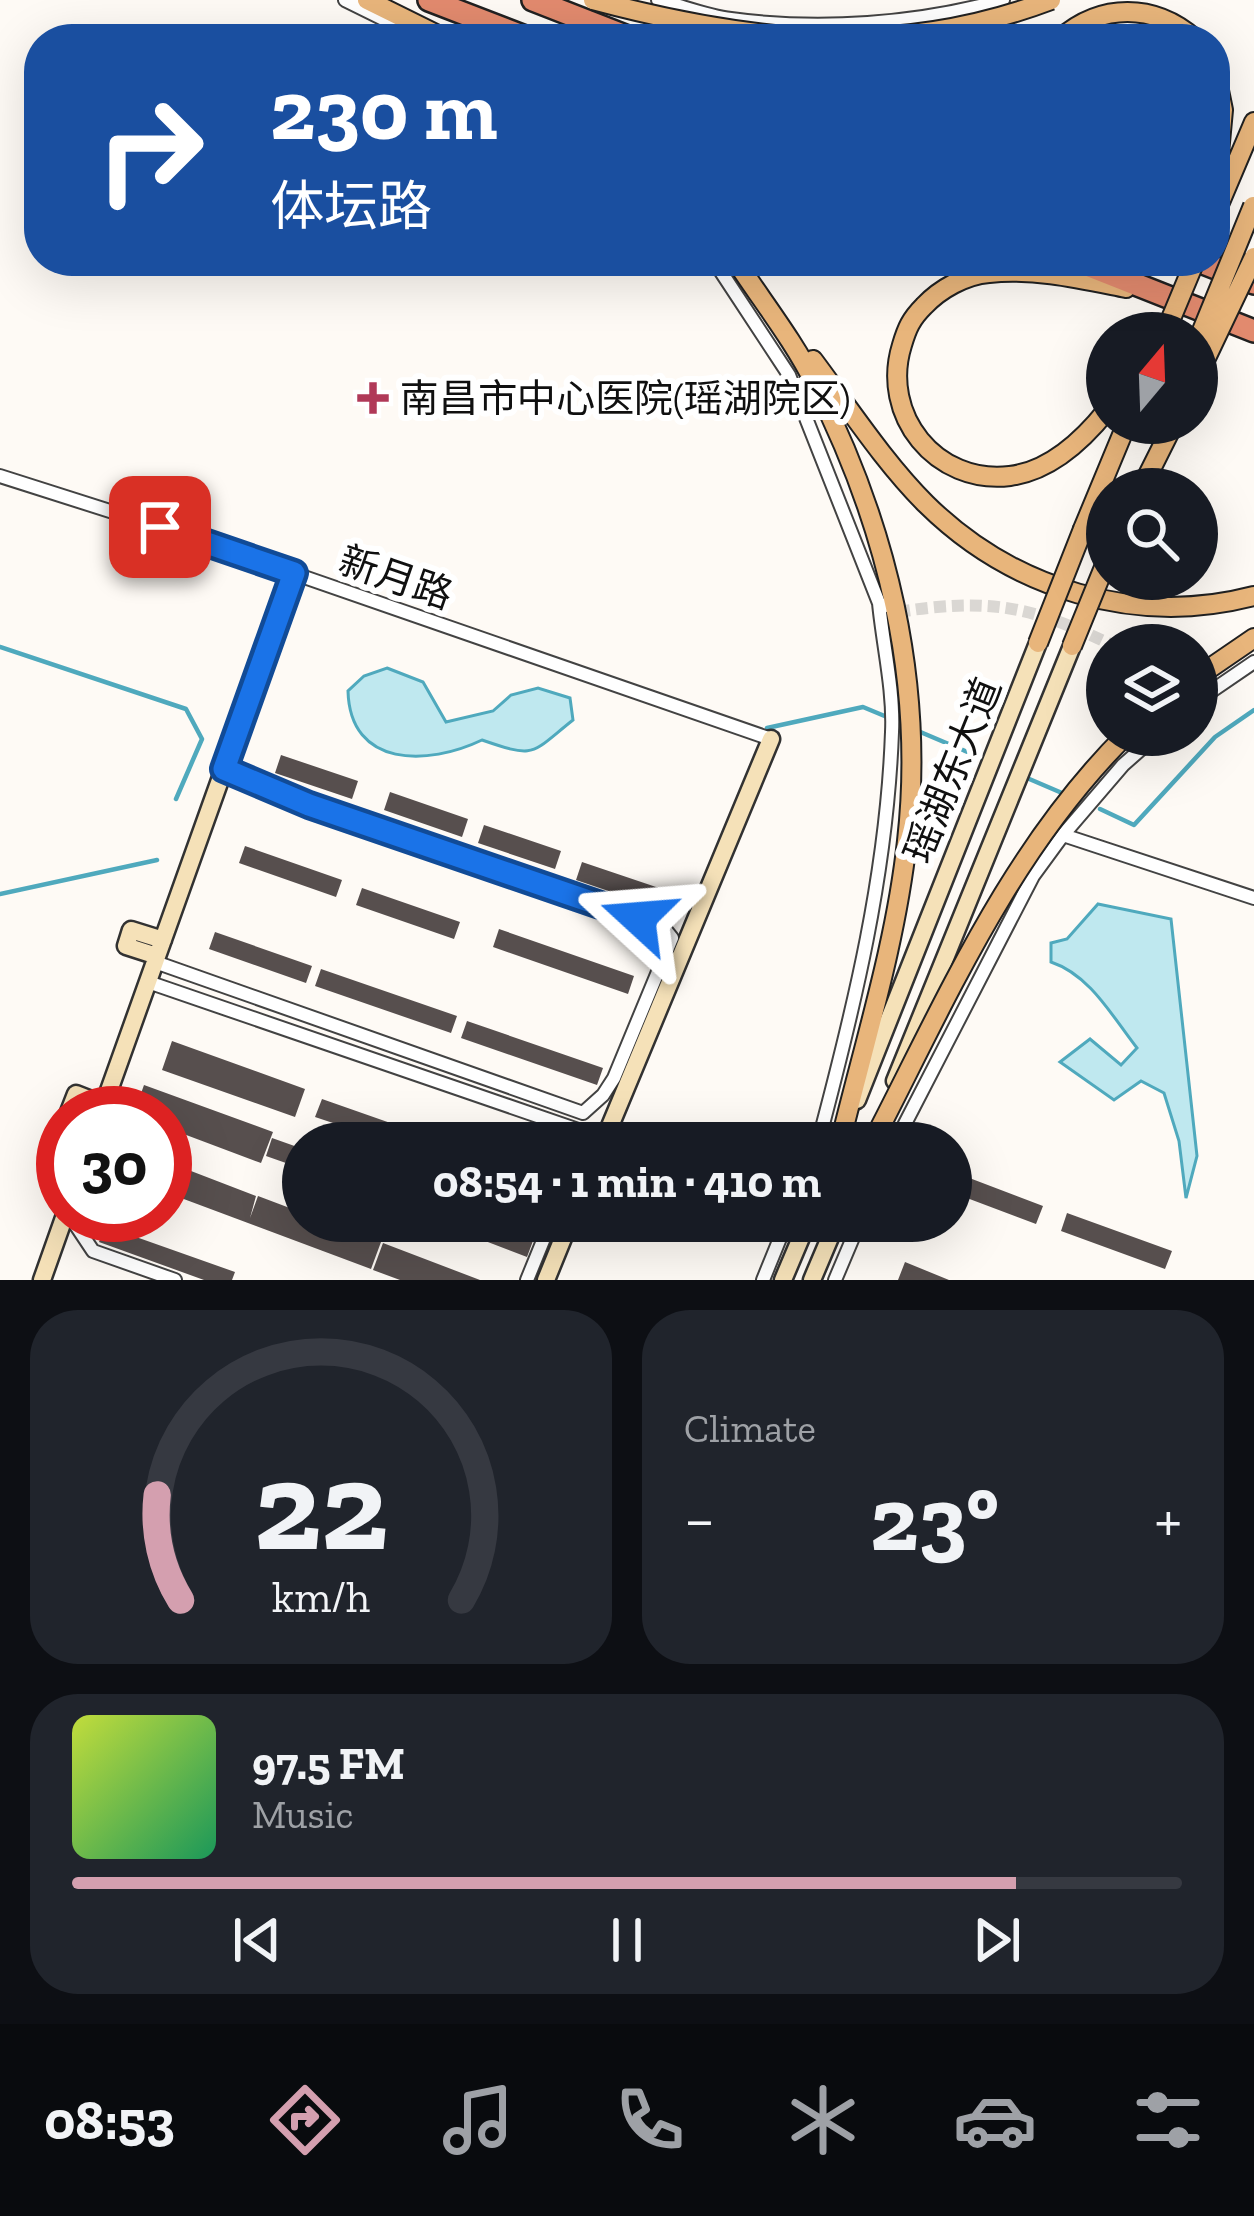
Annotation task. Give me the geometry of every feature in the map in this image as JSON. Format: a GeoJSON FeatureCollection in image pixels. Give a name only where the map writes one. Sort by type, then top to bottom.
{"type":"FeatureCollection","features":[{"type":"Feature","properties":{"kind":"highway"},"geometry":{"type":"LineString","coordinates":[[429,0],[491,24]]}},
{"type":"Feature","properties":{"kind":"highway"},"geometry":{"type":"LineString","coordinates":[[533,0],[595,24]]}},
{"type":"Feature","properties":{"kind":"highway"},"geometry":{"type":"LineString","coordinates":[[1114,276],[1254,331]]}},
{"type":"Feature","properties":{"kind":"main road"},"geometry":{"type":"LineString","coordinates":[[367,0],[416,24]]}},
{"type":"Feature","properties":{"kind":"main road"},"geometry":{"type":"LineString","coordinates":[[593,0],[694,24]]}},
{"type":"Feature","properties":{"kind":"main road"},"geometry":{"type":"LineString","coordinates":[[972,24],[1051,0]]}},
{"type":"Feature","properties":{"kind":"main road"},"geometry":{"type":"LineString","coordinates":[[1081,24],[1110,11],[1143,12],[1178,24]]}},
{"type":"Feature","properties":{"kind":"main road"},"geometry":{"type":"LineString","coordinates":[[1230,179],[1254,122]]}},
{"type":"Feature","properties":{"kind":"main road"},"geometry":{"type":"LineString","coordinates":[[1230,261],[1254,202]]}},
{"type":"Feature","properties":{"kind":"main road"},"geometry":{"type":"LineString","coordinates":[[1218,333],[1254,257]]}},
{"type":"Feature","properties":{"kind":"main road"},"geometry":{"type":"LineString","coordinates":[[747,276],[814,381],[859,483],[908,662],[913,770],[907,843],[894,919],[845,1122]]}},
{"type":"Feature","properties":{"kind":"main road"},"geometry":{"type":"LineString","coordinates":[[749,276],[925,502],[976,547],[1025,575],[1108,604],[1220,605],[1254,596]]}},
{"type":"Feature","properties":{"kind":"main road"},"geometry":{"type":"LineString","coordinates":[[977,276],[933,296],[910,320],[895,380],[910,431],[934,456],[968,474],[1010,476],[1043,466],[1086,436]]}},
{"type":"Feature","properties":{"kind":"main road"},"geometry":{"type":"LineString","coordinates":[[1061,276],[1159,294]]}},
{"type":"Feature","properties":{"kind":"main road"},"geometry":{"type":"LineString","coordinates":[[1174,312],[1190,276]]}},
{"type":"Feature","properties":{"kind":"main road"},"geometry":{"type":"LineString","coordinates":[[1210,312],[1224,276]]}},
{"type":"Feature","properties":{"kind":"main road","name":"瑶湖东大道"},"geometry":{"type":"LineString","coordinates":[[848,1122],[1118,444]]}},
{"type":"Feature","properties":{"kind":"main road"},"geometry":{"type":"LineString","coordinates":[[111,1086],[294,573]]}},
{"type":"Feature","properties":{"kind":"main road","name":"瑶湖东大道"},"geometry":{"type":"LineString","coordinates":[[879,1122],[1091,600]]}},
{"type":"Feature","properties":{"kind":"main road"},"geometry":{"type":"LineString","coordinates":[[1218,662],[1254,638]]}},
{"type":"Feature","properties":{"kind":"main road"},"geometry":{"type":"LineString","coordinates":[[612,1122],[772,739]]}},
{"type":"Feature","properties":{"kind":"main road"},"geometry":{"type":"LineString","coordinates":[[881,1122],[1020,864],[1082,778],[1105,756]]}},
{"type":"Feature","properties":{"kind":"main road"},"geometry":{"type":"LineString","coordinates":[[42,1280],[57,1242]]}},
{"type":"Feature","properties":{"kind":"main road"},"geometry":{"type":"LineString","coordinates":[[546,1280],[561,1242]]}},
{"type":"Feature","properties":{"kind":"main road"},"geometry":{"type":"LineString","coordinates":[[782,1280],[799,1242]]}},
{"type":"Feature","properties":{"kind":"main road"},"geometry":{"type":"LineString","coordinates":[[812,1280],[828,1242]]}},
{"type":"Feature","properties":{"kind":"street"},"geometry":{"type":"LineString","coordinates":[[345,0],[394,24]]}},
{"type":"Feature","properties":{"kind":"street"},"geometry":{"type":"LineString","coordinates":[[658,0],[728,19],[818,24],[949,15],[993,1]]}},
{"type":"Feature","properties":{"kind":"street"},"geometry":{"type":"LineString","coordinates":[[727,0],[728,19]]}},
{"type":"Feature","properties":{"kind":"street"},"geometry":{"type":"LineString","coordinates":[[725,276],[789,375],[878,603],[892,728],[880,866],[857,999],[824,1122]]}},
{"type":"Feature","properties":{"kind":"street","name":"新月路"},"geometry":{"type":"LineString","coordinates":[[0,476],[772,739]]}},
{"type":"Feature","properties":{"kind":"street"},"geometry":{"type":"LineString","coordinates":[[878,603],[898,612]]}},
{"type":"Feature","properties":{"kind":"street"},"geometry":{"type":"LineString","coordinates":[[1218,687],[1254,662]]}},
{"type":"Feature","properties":{"kind":"street"},"geometry":{"type":"LineString","coordinates":[[906,1122],[1033,876],[1133,756]]}},
{"type":"Feature","properties":{"kind":"street"},"geometry":{"type":"LineString","coordinates":[[158,953],[583,1113],[614,1078],[672,938],[664,928],[309,805],[224,769]]}},
{"type":"Feature","properties":{"kind":"street"},"geometry":{"type":"LineString","coordinates":[[1063,835],[1254,898]]}},
{"type":"Feature","properties":{"kind":"street"},"geometry":{"type":"LineString","coordinates":[[148,982],[555,1122]]}},
{"type":"Feature","properties":{"kind":"street"},"geometry":{"type":"LineString","coordinates":[[86,1242],[93,1251],[175,1280]]}},
{"type":"Feature","properties":{"kind":"street"},"geometry":{"type":"LineString","coordinates":[[527,1280],[542,1242]]}},
{"type":"Feature","properties":{"kind":"street"},"geometry":{"type":"LineString","coordinates":[[763,1280],[778,1242]]}},
{"type":"Feature","properties":{"kind":"street"},"geometry":{"type":"LineString","coordinates":[[835,1280],[851,1242]]}},
{"type":"Feature","properties":{"kind":"water"},"geometry":{"type":"Polygon","coordinates":[[[387,668],[423,682],[446,722],[493,711],[511,695],[538,688],[570,698],[573,720],[532,750],[513,750],[482,740],[439,754],[395,754],[362,735],[352,716],[348,691],[364,676],[387,668]]]}},
{"type":"Feature","properties":{"kind":"water"},"geometry":{"type":"Polygon","coordinates":[[[1098,904],[1171,919],[1197,1156],[1186,1198],[1179,1141],[1164,1093],[1141,1081],[1114,1100],[1060,1062],[1090,1039],[1121,1065],[1137,1048],[1089,986],[1051,962],[1051,943],[1067,939],[1098,904]]]}},
{"type":"Feature","properties":{"kind":"building"},"geometry":{"type":"Polygon","coordinates":[[[281,755],[358,781],[352,799],[275,773],[281,755]]]}},
{"type":"Feature","properties":{"kind":"building"},"geometry":{"type":"Polygon","coordinates":[[[390,792],[468,819],[462,837],[384,810],[390,792]]]}},
{"type":"Feature","properties":{"kind":"building"},"geometry":{"type":"Polygon","coordinates":[[[484,825],[561,851],[555,869],[478,843],[484,825]]]}},
{"type":"Feature","properties":{"kind":"building"},"geometry":{"type":"Polygon","coordinates":[[[245,846],[342,880],[336,897],[239,863],[245,846]]]}},
{"type":"Feature","properties":{"kind":"building"},"geometry":{"type":"Polygon","coordinates":[[[582,862],[659,888],[653,906],[576,880],[582,862]]]}},
{"type":"Feature","properties":{"kind":"building"},"geometry":{"type":"Polygon","coordinates":[[[362,888],[460,922],[454,939],[356,905],[362,888]]]}},
{"type":"Feature","properties":{"kind":"building"},"geometry":{"type":"Polygon","coordinates":[[[499,929],[634,976],[628,994],[493,947],[499,929]]]}},
{"type":"Feature","properties":{"kind":"building"},"geometry":{"type":"Polygon","coordinates":[[[215,932],[312,966],[306,983],[209,949],[215,932]]]}},
{"type":"Feature","properties":{"kind":"building"},"geometry":{"type":"Polygon","coordinates":[[[321,969],[457,1016],[451,1033],[315,986],[321,969]]]}},
{"type":"Feature","properties":{"kind":"building"},"geometry":{"type":"Polygon","coordinates":[[[467,1021],[603,1068],[597,1085],[461,1038],[467,1021]]]}},
{"type":"Feature","properties":{"kind":"building"},"geometry":{"type":"Polygon","coordinates":[[[172,1041],[305,1089],[295,1117],[162,1070],[172,1041]]]}},
{"type":"Feature","properties":{"kind":"building"},"geometry":{"type":"Polygon","coordinates":[[[322,1099],[388,1122],[330,1122],[315,1117],[322,1099]]]}},
{"type":"Feature","properties":{"kind":"building"},"geometry":{"type":"Polygon","coordinates":[[[192,1102],[273,1132],[261,1163],[192,1137],[192,1102]]]}},
{"type":"Feature","properties":{"kind":"building"},"geometry":{"type":"Polygon","coordinates":[[[272,1138],[282,1142],[282,1162],[266,1156],[272,1138]]]}},
{"type":"Feature","properties":{"kind":"building"},"geometry":{"type":"Polygon","coordinates":[[[192,1171],[256,1196],[250,1218],[258,1196],[282,1205],[282,1236],[192,1202],[192,1171]]]}},
{"type":"Feature","properties":{"kind":"building"},"geometry":{"type":"Polygon","coordinates":[[[972,1179],[1043,1206],[1036,1224],[972,1200],[972,1179]]]}},
{"type":"Feature","properties":{"kind":"building"},"geometry":{"type":"Polygon","coordinates":[[[1067,1213],[1172,1251],[1165,1269],[1061,1231],[1067,1213]]]}},
{"type":"Feature","properties":{"kind":"building"},"geometry":{"type":"Polygon","coordinates":[[[99,1242],[150,1242],[235,1272],[232,1280],[204,1280],[99,1242]]]}},
{"type":"Feature","properties":{"kind":"building"},"geometry":{"type":"Polygon","coordinates":[[[299,1242],[381,1242],[371,1269],[299,1242]]]}},
{"type":"Feature","properties":{"kind":"building"},"geometry":{"type":"Polygon","coordinates":[[[488,1242],[533,1242],[527,1257],[488,1242]]]}},
{"type":"Feature","properties":{"kind":"building"},"geometry":{"type":"Polygon","coordinates":[[[383,1243],[480,1280],[400,1280],[373,1270],[383,1243]]]}},
{"type":"Feature","properties":{"kind":"building"},"geometry":{"type":"Polygon","coordinates":[[[905,1262],[949,1280],[898,1280],[905,1262]]]}},
{"type":"Feature","properties":{"kind":"waterway"},"geometry":{"type":"LineString","coordinates":[[0,647],[186,709],[202,739],[176,799]]}},
{"type":"Feature","properties":{"kind":"waterway"},"geometry":{"type":"LineString","coordinates":[[767,728],[863,707],[887,717]]}},
{"type":"Feature","properties":{"kind":"waterway"},"geometry":{"type":"LineString","coordinates":[[1100,809],[1134,825],[1215,737],[1254,710]]}},
{"type":"Feature","properties":{"kind":"waterway"},"geometry":{"type":"LineString","coordinates":[[918,731],[984,759]]}},
{"type":"Feature","properties":{"kind":"waterway"},"geometry":{"type":"LineString","coordinates":[[1027,778],[1062,793]]}},
{"type":"Feature","properties":{"kind":"waterway"},"geometry":{"type":"LineString","coordinates":[[0,894],[157,860]]}},
{"type":"Feature","properties":{"kind":"tunnel"},"geometry":{"type":"LineString","coordinates":[[898,612],[957,606],[1008,608],[1086,634]]}},
{"type":"Feature","properties":{"kind":"place","name":"南昌市中心医院(瑶湖院区)"},"geometry":{"type":"Point","coordinates":[373,398]}},
{"type":"Feature","properties":{"kind":"route"},"geometry":{"type":"LineString","coordinates":[[160,527],[294,573],[224,769],[309,805],[638,918]]}}]}
